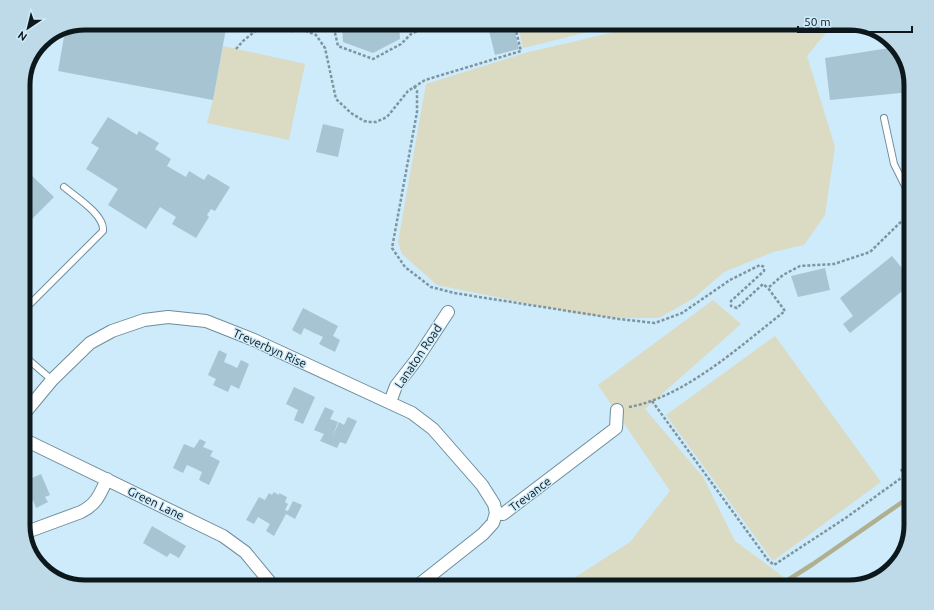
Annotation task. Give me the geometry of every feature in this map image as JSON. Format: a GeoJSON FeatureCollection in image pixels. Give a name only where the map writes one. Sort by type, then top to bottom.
{"type":"FeatureCollection","features":[{"type":"Feature","properties":{"kind":"street","name":"Lanaton Road"},"geometry":{"type":"LineString","coordinates":[[390,402],[396,386],[417,359],[448,312]]}},
{"type":"Feature","properties":{"kind":"street","name":"Treverbyn Rise"},"geometry":{"type":"LineString","coordinates":[[30,407],[52,380],[90,343],[112,330],[144,320],[168,317],[206,321],[254,340],[412,413],[433,429],[482,485],[494,504],[496,513]]}},
{"type":"Feature","properties":{"kind":"street","name":"Trevance"},"geometry":{"type":"LineString","coordinates":[[425,580],[483,534],[493,523],[496,513],[503,514],[616,428],[617,410]]}},
{"type":"Feature","properties":{"kind":"street","name":"Green Lane"},"geometry":{"type":"LineString","coordinates":[[30,442],[223,536],[245,552],[268,580]]}},
{"type":"Feature","properties":{"kind":"street"},"geometry":{"type":"LineString","coordinates":[[30,531],[90,508],[97,500],[107,479]]}},
{"type":"Feature","properties":{"kind":"lane"},"geometry":{"type":"LineString","coordinates":[[884,118],[894,164],[904,184]]}},
{"type":"Feature","properties":{"kind":"lane"},"geometry":{"type":"LineString","coordinates":[[30,304],[103,231],[101,221],[94,212],[64,187]]}},
{"type":"Feature","properties":{"kind":"lane"},"geometry":{"type":"LineString","coordinates":[[30,361],[52,380]]}},
{"type":"Feature","properties":{"kind":"path"},"geometry":{"type":"LineString","coordinates":[[236,49],[256,30]]}},
{"type":"Feature","properties":{"kind":"path"},"geometry":{"type":"LineString","coordinates":[[288,30],[304,30],[316,35],[325,48],[336,99],[351,113],[364,121],[376,122],[387,117],[399,101],[414,86],[425,80],[521,52],[516,30]]}},
{"type":"Feature","properties":{"kind":"path"},"geometry":{"type":"LineString","coordinates":[[331,30],[335,33],[338,46],[373,59],[401,44],[411,34],[420,30]]}},
{"type":"Feature","properties":{"kind":"path"},"geometry":{"type":"LineString","coordinates":[[414,86],[417,91],[417,112],[392,248],[405,267],[431,287],[454,293],[619,319],[655,323],[682,313],[730,280],[760,266],[764,267],[764,271],[731,301],[731,306],[737,308],[763,284],[768,288],[785,310],[726,357],[687,384],[645,404],[617,410]]}},
{"type":"Feature","properties":{"kind":"path"},"geometry":{"type":"LineString","coordinates":[[768,288],[783,274],[800,266],[834,264],[870,252],[904,219]]}},
{"type":"Feature","properties":{"kind":"path"},"geometry":{"type":"LineString","coordinates":[[652,401],[768,560],[774,565],[847,517],[904,476],[901,469],[904,469]]}},
{"type":"Feature","properties":{"kind":"green space"},"geometry":{"type":"Polygon","coordinates":[[[519,30],[596,30],[523,48],[519,30]]]}},
{"type":"Feature","properties":{"kind":"green space"},"geometry":{"type":"Polygon","coordinates":[[[623,30],[828,30],[807,56],[835,147],[825,215],[804,245],[773,252],[724,272],[694,298],[659,318],[616,318],[580,314],[437,285],[402,254],[398,242],[426,84],[525,53],[623,30]]]}},
{"type":"Feature","properties":{"kind":"green space"},"geometry":{"type":"Polygon","coordinates":[[[223,46],[305,64],[289,140],[207,123],[223,46]]]}},
{"type":"Feature","properties":{"kind":"green space"},"geometry":{"type":"Polygon","coordinates":[[[713,300],[741,324],[645,409],[703,477],[735,541],[786,579],[571,580],[630,542],[670,491],[598,385],[713,300]]]}},
{"type":"Feature","properties":{"kind":"green space"},"geometry":{"type":"Polygon","coordinates":[[[775,336],[881,482],[773,561],[666,415],[775,336]]]}},
{"type":"Feature","properties":{"kind":"building"},"geometry":{"type":"Polygon","coordinates":[[[78,30],[226,30],[213,100],[58,71],[64,34],[78,30]]]}},
{"type":"Feature","properties":{"kind":"building"},"geometry":{"type":"Polygon","coordinates":[[[342,30],[399,30],[400,39],[373,53],[343,42],[342,30]]]}},
{"type":"Feature","properties":{"kind":"building"},"geometry":{"type":"Polygon","coordinates":[[[489,30],[515,30],[519,49],[495,55],[489,30]]]}},
{"type":"Feature","properties":{"kind":"building"},"geometry":{"type":"Polygon","coordinates":[[[889,48],[895,54],[902,71],[904,78],[904,93],[830,100],[825,58],[889,48]]]}},
{"type":"Feature","properties":{"kind":"building"},"geometry":{"type":"Polygon","coordinates":[[[108,117],[137,135],[139,131],[159,143],[155,149],[171,159],[167,166],[186,177],[189,171],[204,180],[208,174],[230,187],[215,211],[211,209],[207,215],[209,217],[196,238],[172,224],[176,217],[160,207],[146,229],[108,205],[118,189],[86,169],[99,148],[91,143],[108,117]]]}},
{"type":"Feature","properties":{"kind":"building"},"geometry":{"type":"Polygon","coordinates":[[[323,124],[344,129],[338,157],[316,152],[323,124]]]}},
{"type":"Feature","properties":{"kind":"building"},"geometry":{"type":"Polygon","coordinates":[[[30,174],[54,197],[30,221],[30,174]]]}},
{"type":"Feature","properties":{"kind":"building"},"geometry":{"type":"Polygon","coordinates":[[[892,256],[904,271],[904,290],[850,333],[843,324],[853,316],[840,298],[892,256]]]}},
{"type":"Feature","properties":{"kind":"building"},"geometry":{"type":"Polygon","coordinates":[[[825,268],[830,290],[798,297],[791,276],[825,268]]]}},
{"type":"Feature","properties":{"kind":"building"},"geometry":{"type":"Polygon","coordinates":[[[303,308],[338,326],[333,336],[340,340],[335,352],[319,344],[323,337],[304,328],[301,335],[292,330],[303,308]]]}},
{"type":"Feature","properties":{"kind":"building"},"geometry":{"type":"Polygon","coordinates":[[[219,350],[227,354],[224,362],[237,368],[241,360],[249,364],[239,389],[231,385],[228,392],[213,385],[216,379],[208,375],[219,350]]]}},
{"type":"Feature","properties":{"kind":"building"},"geometry":{"type":"Polygon","coordinates":[[[294,387],[315,397],[303,424],[294,420],[298,410],[286,404],[294,387]]]}},
{"type":"Feature","properties":{"kind":"building"},"geometry":{"type":"Polygon","coordinates":[[[325,407],[334,411],[330,419],[338,422],[332,438],[339,422],[344,425],[348,417],[357,421],[346,444],[340,442],[337,448],[320,441],[324,434],[314,430],[325,407]]]}},
{"type":"Feature","properties":{"kind":"building"},"geometry":{"type":"Polygon","coordinates":[[[200,439],[206,442],[203,447],[213,451],[210,456],[220,461],[209,485],[199,480],[202,472],[194,468],[187,465],[183,473],[173,468],[184,444],[194,448],[200,439]]]}},
{"type":"Feature","properties":{"kind":"building"},"geometry":{"type":"Polygon","coordinates":[[[41,474],[50,495],[45,497],[48,502],[36,508],[33,500],[30,502],[30,479],[41,474]]]}},
{"type":"Feature","properties":{"kind":"building"},"geometry":{"type":"Polygon","coordinates":[[[274,492],[287,497],[285,502],[288,504],[285,510],[288,511],[293,501],[302,505],[295,519],[286,514],[274,536],[266,531],[270,524],[258,517],[254,524],[246,520],[259,497],[265,500],[269,493],[272,495],[274,492]]]}},
{"type":"Feature","properties":{"kind":"building"},"geometry":{"type":"Polygon","coordinates":[[[152,526],[186,546],[179,558],[170,553],[167,557],[143,543],[152,526]]]}},
{"type":"Feature","properties":{"kind":"waterway"},"geometry":{"type":"LineString","coordinates":[[788,580],[904,501]]}}]}
